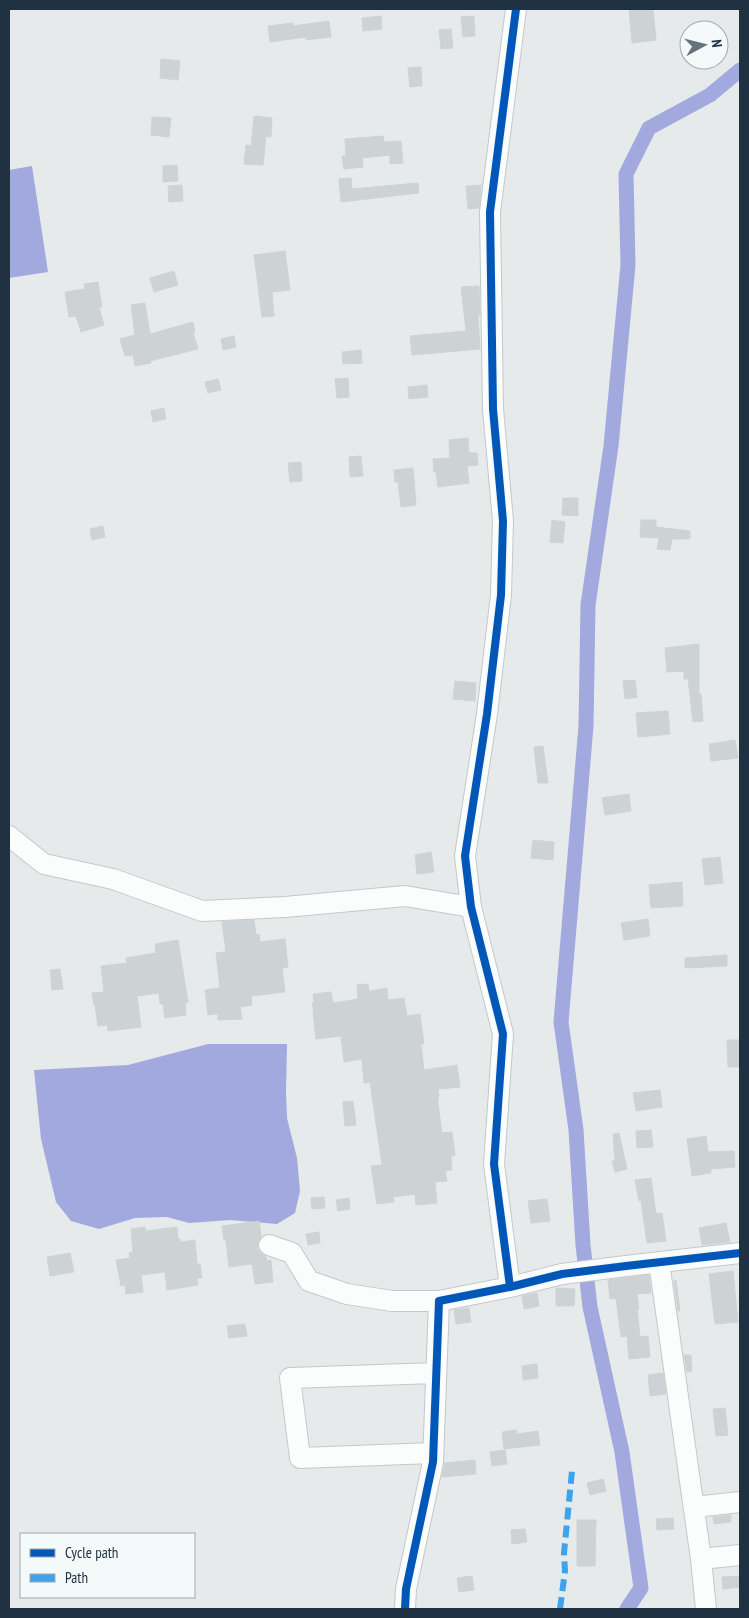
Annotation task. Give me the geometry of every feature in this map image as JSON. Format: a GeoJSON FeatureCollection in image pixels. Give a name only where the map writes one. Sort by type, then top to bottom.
{"type":"FeatureCollection","features":[{"type":"Feature","properties":{"kind":"street"},"geometry":{"type":"LineString","coordinates":[[510,1287],[494,1164],[503,1034],[471,907],[465,856],[487,714],[501,595],[503,521],[493,410],[490,212],[516,9]]}},
{"type":"Feature","properties":{"kind":"street"},"geometry":{"type":"LineString","coordinates":[[9,836],[44,864],[113,880],[202,911],[285,907],[405,896],[471,907]]}},
{"type":"Feature","properties":{"kind":"street"},"geometry":{"type":"LineString","coordinates":[[269,1245],[292,1252],[309,1281],[347,1294],[392,1301],[439,1301],[510,1287],[562,1274],[740,1254]]}},
{"type":"Feature","properties":{"kind":"street"},"geometry":{"type":"LineString","coordinates":[[659,1262],[694,1507],[706,1609]]}},
{"type":"Feature","properties":{"kind":"street"},"geometry":{"type":"LineString","coordinates":[[405,1609],[406,1589],[433,1462],[439,1301]]}},
{"type":"Feature","properties":{"kind":"street"},"geometry":{"type":"LineString","coordinates":[[433,1453],[300,1458],[290,1378],[436,1373]]}},
{"type":"Feature","properties":{"kind":"street"},"geometry":{"type":"LineString","coordinates":[[694,1507],[740,1502]]}},
{"type":"Feature","properties":{"kind":"street"},"geometry":{"type":"LineString","coordinates":[[701,1559],[740,1556]]}},
{"type":"Feature","properties":{"kind":"water"},"geometry":{"type":"Polygon","coordinates":[[[32,166],[48,272],[9,278],[9,170],[32,166]]]}},
{"type":"Feature","properties":{"kind":"water"},"geometry":{"type":"Polygon","coordinates":[[[208,1044],[287,1044],[287,1118],[297,1158],[300,1191],[295,1213],[277,1224],[230,1220],[189,1223],[167,1217],[135,1218],[99,1229],[71,1221],[56,1202],[41,1139],[34,1070],[128,1065],[208,1044]]]}},
{"type":"Feature","properties":{"kind":"building"},"geometry":{"type":"Polygon","coordinates":[[[629,9],[653,9],[656,40],[632,43],[629,9]]]}},
{"type":"Feature","properties":{"kind":"building"},"geometry":{"type":"Polygon","coordinates":[[[381,16],[382,29],[363,31],[362,18],[381,16]]]}},
{"type":"Feature","properties":{"kind":"building"},"geometry":{"type":"Polygon","coordinates":[[[474,16],[475,36],[463,37],[461,17],[474,16]]]}},
{"type":"Feature","properties":{"kind":"building"},"geometry":{"type":"Polygon","coordinates":[[[329,21],[331,37],[306,40],[306,37],[270,42],[268,26],[293,23],[293,26],[329,21]]]}},
{"type":"Feature","properties":{"kind":"building"},"geometry":{"type":"Polygon","coordinates":[[[451,29],[453,48],[441,49],[439,30],[451,29]]]}},
{"type":"Feature","properties":{"kind":"building"},"geometry":{"type":"Polygon","coordinates":[[[161,59],[180,61],[178,80],[160,78],[161,59]]]}},
{"type":"Feature","properties":{"kind":"building"},"geometry":{"type":"Polygon","coordinates":[[[421,67],[422,86],[410,87],[408,68],[421,67]]]}},
{"type":"Feature","properties":{"kind":"building"},"geometry":{"type":"Polygon","coordinates":[[[254,116],[272,118],[271,137],[266,136],[263,165],[244,164],[246,145],[251,146],[254,116]]]}},
{"type":"Feature","properties":{"kind":"building"},"geometry":{"type":"Polygon","coordinates":[[[152,117],[171,118],[169,137],[151,135],[152,117]]]}},
{"type":"Feature","properties":{"kind":"building"},"geometry":{"type":"Polygon","coordinates":[[[383,136],[384,142],[401,141],[403,163],[390,164],[390,155],[362,158],[363,167],[344,169],[342,156],[346,156],[345,139],[383,136]]]}},
{"type":"Feature","properties":{"kind":"building"},"geometry":{"type":"Polygon","coordinates":[[[177,165],[178,181],[163,182],[163,166],[177,165]]]}},
{"type":"Feature","properties":{"kind":"building"},"geometry":{"type":"Polygon","coordinates":[[[351,178],[352,189],[418,183],[419,193],[341,202],[339,179],[351,178]]]}},
{"type":"Feature","properties":{"kind":"building"},"geometry":{"type":"Polygon","coordinates":[[[182,185],[183,201],[169,202],[168,186],[182,185]]]}},
{"type":"Feature","properties":{"kind":"building"},"geometry":{"type":"Polygon","coordinates":[[[481,185],[479,208],[468,209],[466,186],[481,185]]]}},
{"type":"Feature","properties":{"kind":"building"},"geometry":{"type":"Polygon","coordinates":[[[285,251],[290,290],[272,292],[274,316],[262,317],[254,255],[285,251]]]}},
{"type":"Feature","properties":{"kind":"building"},"geometry":{"type":"Polygon","coordinates":[[[174,271],[178,285],[154,292],[150,278],[174,271]]]}},
{"type":"Feature","properties":{"kind":"building"},"geometry":{"type":"Polygon","coordinates":[[[98,282],[102,307],[99,307],[104,325],[81,332],[76,316],[69,317],[65,292],[85,289],[84,284],[98,282]]]}},
{"type":"Feature","properties":{"kind":"building"},"geometry":{"type":"Polygon","coordinates":[[[479,286],[480,349],[412,355],[410,336],[466,331],[461,287],[479,286]]]}},
{"type":"Feature","properties":{"kind":"building"},"geometry":{"type":"Polygon","coordinates":[[[145,303],[150,334],[193,322],[195,332],[193,333],[198,349],[135,366],[133,355],[125,356],[120,339],[135,335],[131,305],[145,303]]]}},
{"type":"Feature","properties":{"kind":"building"},"geometry":{"type":"Polygon","coordinates":[[[234,336],[236,347],[223,350],[221,339],[234,336]]]}},
{"type":"Feature","properties":{"kind":"building"},"geometry":{"type":"Polygon","coordinates":[[[361,350],[362,363],[343,364],[342,352],[361,350]]]}},
{"type":"Feature","properties":{"kind":"building"},"geometry":{"type":"Polygon","coordinates":[[[348,378],[349,397],[337,398],[335,379],[348,378]]]}},
{"type":"Feature","properties":{"kind":"building"},"geometry":{"type":"Polygon","coordinates":[[[218,379],[221,390],[208,393],[205,382],[218,379]]]}},
{"type":"Feature","properties":{"kind":"building"},"geometry":{"type":"Polygon","coordinates":[[[427,385],[428,397],[409,399],[408,387],[427,385]]]}},
{"type":"Feature","properties":{"kind":"building"},"geometry":{"type":"Polygon","coordinates":[[[164,408],[166,419],[153,422],[151,411],[164,408]]]}},
{"type":"Feature","properties":{"kind":"building"},"geometry":{"type":"Polygon","coordinates":[[[468,438],[469,453],[477,453],[478,465],[467,466],[469,483],[438,487],[433,459],[450,458],[449,440],[468,438]]]}},
{"type":"Feature","properties":{"kind":"building"},"geometry":{"type":"Polygon","coordinates":[[[361,456],[363,476],[350,477],[349,457],[361,456]]]}},
{"type":"Feature","properties":{"kind":"building"},"geometry":{"type":"Polygon","coordinates":[[[301,462],[302,481],[290,482],[288,463],[301,462]]]}},
{"type":"Feature","properties":{"kind":"building"},"geometry":{"type":"Polygon","coordinates":[[[413,468],[416,505],[401,507],[398,482],[395,482],[394,470],[413,468]]]}},
{"type":"Feature","properties":{"kind":"building"},"geometry":{"type":"Polygon","coordinates":[[[563,498],[578,498],[578,516],[562,515],[563,498]]]}},
{"type":"Feature","properties":{"kind":"building"},"geometry":{"type":"Polygon","coordinates":[[[552,520],[565,522],[563,543],[550,542],[552,520]]]}},
{"type":"Feature","properties":{"kind":"building"},"geometry":{"type":"Polygon","coordinates":[[[641,520],[656,520],[656,527],[690,531],[690,539],[672,539],[670,550],[657,549],[659,538],[640,537],[641,520]]]}},
{"type":"Feature","properties":{"kind":"building"},"geometry":{"type":"Polygon","coordinates":[[[103,526],[105,537],[92,540],[90,529],[103,526]]]}},
{"type":"Feature","properties":{"kind":"building"},"geometry":{"type":"Polygon","coordinates":[[[699,644],[699,695],[701,694],[703,721],[693,722],[688,679],[684,679],[684,671],[667,672],[665,648],[699,644]]]}},
{"type":"Feature","properties":{"kind":"building"},"geometry":{"type":"Polygon","coordinates":[[[635,680],[637,697],[625,699],[623,681],[635,680]]]}},
{"type":"Feature","properties":{"kind":"building"},"geometry":{"type":"Polygon","coordinates":[[[455,681],[476,683],[475,701],[453,699],[455,681]]]}},
{"type":"Feature","properties":{"kind":"building"},"geometry":{"type":"Polygon","coordinates":[[[668,711],[670,734],[638,737],[636,713],[668,711]]]}},
{"type":"Feature","properties":{"kind":"building"},"geometry":{"type":"Polygon","coordinates":[[[735,740],[738,758],[711,761],[709,744],[735,740]]]}},
{"type":"Feature","properties":{"kind":"building"},"geometry":{"type":"Polygon","coordinates":[[[543,746],[548,783],[538,783],[534,747],[543,746]]]}},
{"type":"Feature","properties":{"kind":"building"},"geometry":{"type":"Polygon","coordinates":[[[629,794],[631,811],[605,815],[602,798],[629,794]]]}},
{"type":"Feature","properties":{"kind":"building"},"geometry":{"type":"Polygon","coordinates":[[[533,840],[554,842],[553,860],[531,858],[533,840]]]}},
{"type":"Feature","properties":{"kind":"building"},"geometry":{"type":"Polygon","coordinates":[[[431,852],[434,872],[417,874],[415,855],[431,852]]]}},
{"type":"Feature","properties":{"kind":"building"},"geometry":{"type":"Polygon","coordinates":[[[720,857],[723,883],[705,885],[702,859],[720,857]]]}},
{"type":"Feature","properties":{"kind":"building"},"geometry":{"type":"Polygon","coordinates":[[[682,882],[683,906],[651,908],[649,885],[682,882]]]}},
{"type":"Feature","properties":{"kind":"building"},"geometry":{"type":"Polygon","coordinates":[[[648,919],[650,936],[624,940],[621,923],[648,919]]]}},
{"type":"Feature","properties":{"kind":"building"},"geometry":{"type":"Polygon","coordinates":[[[254,920],[256,935],[259,934],[260,942],[285,939],[288,967],[282,968],[285,992],[251,996],[252,1005],[240,1007],[242,1019],[218,1020],[218,1014],[208,1015],[205,990],[220,988],[216,953],[226,952],[222,922],[254,920]]]}},
{"type":"Feature","properties":{"kind":"building"},"geometry":{"type":"Polygon","coordinates":[[[178,940],[188,1002],[185,1003],[186,1015],[165,1018],[163,1004],[160,1004],[159,993],[137,996],[141,1027],[108,1031],[107,1025],[98,1026],[92,993],[104,992],[101,966],[127,963],[126,958],[156,953],[155,944],[178,940]]]}},
{"type":"Feature","properties":{"kind":"building"},"geometry":{"type":"Polygon","coordinates":[[[727,955],[727,966],[685,968],[685,958],[727,955]]]}},
{"type":"Feature","properties":{"kind":"building"},"geometry":{"type":"Polygon","coordinates":[[[60,969],[63,989],[52,990],[50,970],[60,969]]]}},
{"type":"Feature","properties":{"kind":"building"},"geometry":{"type":"Polygon","coordinates":[[[368,984],[369,991],[387,988],[388,1000],[404,998],[407,1016],[420,1014],[424,1044],[421,1044],[424,1070],[457,1065],[460,1087],[438,1089],[442,1133],[452,1132],[455,1155],[451,1156],[452,1170],[445,1171],[447,1181],[435,1182],[437,1203],[416,1205],[415,1194],[393,1197],[394,1202],[377,1204],[371,1166],[382,1165],[370,1082],[364,1083],[362,1059],[344,1062],[341,1036],[316,1039],[312,1003],[314,1003],[313,994],[331,992],[333,1003],[358,999],[357,985],[368,984]]]}},
{"type":"Feature","properties":{"kind":"building"},"geometry":{"type":"Polygon","coordinates":[[[727,1040],[739,1040],[740,1067],[728,1067],[727,1040]]]}},
{"type":"Feature","properties":{"kind":"building"},"geometry":{"type":"Polygon","coordinates":[[[660,1090],[662,1107],[636,1111],[633,1093],[660,1090]]]}},
{"type":"Feature","properties":{"kind":"building"},"geometry":{"type":"Polygon","coordinates":[[[353,1101],[356,1125],[345,1126],[343,1102],[353,1101]]]}},
{"type":"Feature","properties":{"kind":"building"},"geometry":{"type":"Polygon","coordinates":[[[651,1130],[653,1147],[637,1148],[636,1131],[651,1130]]]}},
{"type":"Feature","properties":{"kind":"building"},"geometry":{"type":"Polygon","coordinates":[[[619,1133],[627,1169],[615,1172],[612,1161],[615,1161],[613,1134],[619,1133]]]}},
{"type":"Feature","properties":{"kind":"building"},"geometry":{"type":"Polygon","coordinates":[[[706,1136],[708,1152],[734,1151],[735,1167],[711,1169],[711,1173],[692,1176],[687,1139],[706,1136]]]}},
{"type":"Feature","properties":{"kind":"building"},"geometry":{"type":"Polygon","coordinates":[[[651,1178],[656,1214],[662,1213],[666,1241],[647,1243],[641,1200],[639,1201],[635,1180],[651,1178]]]}},
{"type":"Feature","properties":{"kind":"building"},"geometry":{"type":"Polygon","coordinates":[[[324,1197],[325,1208],[312,1209],[311,1198],[324,1197]]]}},
{"type":"Feature","properties":{"kind":"building"},"geometry":{"type":"Polygon","coordinates":[[[349,1198],[350,1209],[338,1211],[336,1200],[349,1198]]]}},
{"type":"Feature","properties":{"kind":"building"},"geometry":{"type":"Polygon","coordinates":[[[547,1199],[550,1221],[531,1223],[528,1201],[547,1199]]]}},
{"type":"Feature","properties":{"kind":"building"},"geometry":{"type":"Polygon","coordinates":[[[259,1221],[261,1236],[257,1248],[266,1257],[267,1261],[271,1260],[273,1282],[255,1284],[252,1264],[229,1267],[226,1240],[224,1240],[222,1226],[259,1221]]]}},
{"type":"Feature","properties":{"kind":"building"},"geometry":{"type":"Polygon","coordinates":[[[726,1223],[730,1242],[702,1245],[699,1228],[726,1223]]]}},
{"type":"Feature","properties":{"kind":"building"},"geometry":{"type":"Polygon","coordinates":[[[145,1227],[146,1231],[177,1227],[178,1239],[181,1242],[195,1240],[197,1264],[200,1264],[202,1278],[197,1278],[198,1285],[167,1290],[165,1272],[141,1275],[143,1292],[126,1294],[125,1285],[121,1286],[116,1260],[130,1258],[129,1253],[133,1252],[131,1229],[145,1227]]]}},
{"type":"Feature","properties":{"kind":"building"},"geometry":{"type":"Polygon","coordinates":[[[319,1232],[320,1243],[308,1245],[306,1234],[319,1232]]]}},
{"type":"Feature","properties":{"kind":"building"},"geometry":{"type":"Polygon","coordinates":[[[70,1253],[74,1272],[50,1276],[47,1257],[70,1253]]]}},
{"type":"Feature","properties":{"kind":"building"},"geometry":{"type":"Polygon","coordinates":[[[733,1271],[738,1322],[715,1324],[709,1274],[733,1271]]]}},
{"type":"Feature","properties":{"kind":"building"},"geometry":{"type":"Polygon","coordinates":[[[649,1275],[651,1293],[637,1294],[639,1309],[637,1309],[640,1337],[648,1336],[650,1357],[629,1359],[627,1336],[621,1337],[616,1298],[610,1299],[608,1280],[649,1275]]]}},
{"type":"Feature","properties":{"kind":"building"},"geometry":{"type":"Polygon","coordinates":[[[676,1280],[680,1311],[678,1311],[674,1281],[676,1280]]]}},
{"type":"Feature","properties":{"kind":"building"},"geometry":{"type":"Polygon","coordinates":[[[556,1288],[575,1289],[574,1306],[556,1306],[556,1288]]]}},
{"type":"Feature","properties":{"kind":"building"},"geometry":{"type":"Polygon","coordinates":[[[537,1293],[539,1306],[524,1309],[522,1296],[537,1293]]]}},
{"type":"Feature","properties":{"kind":"building"},"geometry":{"type":"Polygon","coordinates":[[[469,1308],[471,1322],[456,1324],[454,1310],[469,1308]]]}},
{"type":"Feature","properties":{"kind":"building"},"geometry":{"type":"Polygon","coordinates":[[[245,1324],[247,1336],[229,1338],[227,1326],[245,1324]]]}},
{"type":"Feature","properties":{"kind":"building"},"geometry":{"type":"Polygon","coordinates":[[[684,1355],[691,1355],[692,1371],[687,1372],[684,1355]]]}},
{"type":"Feature","properties":{"kind":"building"},"geometry":{"type":"Polygon","coordinates":[[[537,1364],[538,1378],[523,1380],[522,1366],[537,1364]]]}},
{"type":"Feature","properties":{"kind":"building"},"geometry":{"type":"Polygon","coordinates":[[[663,1373],[666,1394],[650,1396],[648,1375],[663,1373]]]}},
{"type":"Feature","properties":{"kind":"building"},"geometry":{"type":"Polygon","coordinates":[[[725,1408],[728,1435],[716,1436],[713,1409],[725,1408]]]}},
{"type":"Feature","properties":{"kind":"building"},"geometry":{"type":"Polygon","coordinates":[[[516,1430],[517,1434],[538,1431],[540,1445],[504,1449],[502,1432],[516,1430]]]}},
{"type":"Feature","properties":{"kind":"building"},"geometry":{"type":"Polygon","coordinates":[[[505,1450],[507,1464],[492,1466],[490,1452],[505,1450]]]}},
{"type":"Feature","properties":{"kind":"building"},"geometry":{"type":"Polygon","coordinates":[[[475,1460],[476,1474],[442,1477],[445,1463],[475,1460]]]}},
{"type":"Feature","properties":{"kind":"building"},"geometry":{"type":"Polygon","coordinates":[[[603,1479],[606,1491],[590,1495],[587,1483],[603,1479]]]}},
{"type":"Feature","properties":{"kind":"building"},"geometry":{"type":"Polygon","coordinates":[[[731,1515],[731,1522],[714,1524],[713,1517],[731,1515]]]}},
{"type":"Feature","properties":{"kind":"building"},"geometry":{"type":"Polygon","coordinates":[[[673,1518],[674,1529],[657,1530],[656,1519],[673,1518]]]}},
{"type":"Feature","properties":{"kind":"building"},"geometry":{"type":"Polygon","coordinates":[[[577,1520],[596,1520],[595,1566],[577,1566],[577,1520]]]}},
{"type":"Feature","properties":{"kind":"building"},"geometry":{"type":"Polygon","coordinates":[[[525,1529],[527,1542],[512,1544],[511,1530],[525,1529]]]}},
{"type":"Feature","properties":{"kind":"building"},"geometry":{"type":"Polygon","coordinates":[[[472,1576],[474,1590],[459,1592],[457,1578],[472,1576]]]}},
{"type":"Feature","properties":{"kind":"building"},"geometry":{"type":"Polygon","coordinates":[[[740,1576],[740,1587],[723,1589],[722,1577],[740,1576]]]}},
{"type":"Feature","properties":{"kind":"waterway"},"geometry":{"type":"LineString","coordinates":[[627,1609],[641,1588],[622,1452],[590,1307],[583,1245],[576,1130],[561,1022],[586,726],[588,605],[611,446],[628,265],[626,174],[649,128],[710,95],[740,70]]}},
{"type":"Feature","properties":{"kind":"marked path"},"geometry":{"type":"LineString","coordinates":[[560,1609],[565,1571],[564,1553],[572,1471]]}},
{"type":"Feature","properties":{"kind":"cycle path"},"geometry":{"type":"LineString","coordinates":[[510,1287],[494,1164],[503,1034],[471,907],[465,856],[487,714],[501,595],[503,521],[493,409],[490,212],[516,9]]}},
{"type":"Feature","properties":{"kind":"cycle path"},"geometry":{"type":"LineString","coordinates":[[405,1609],[406,1589],[433,1462],[439,1301],[510,1287],[562,1274],[740,1253]]}}]}
